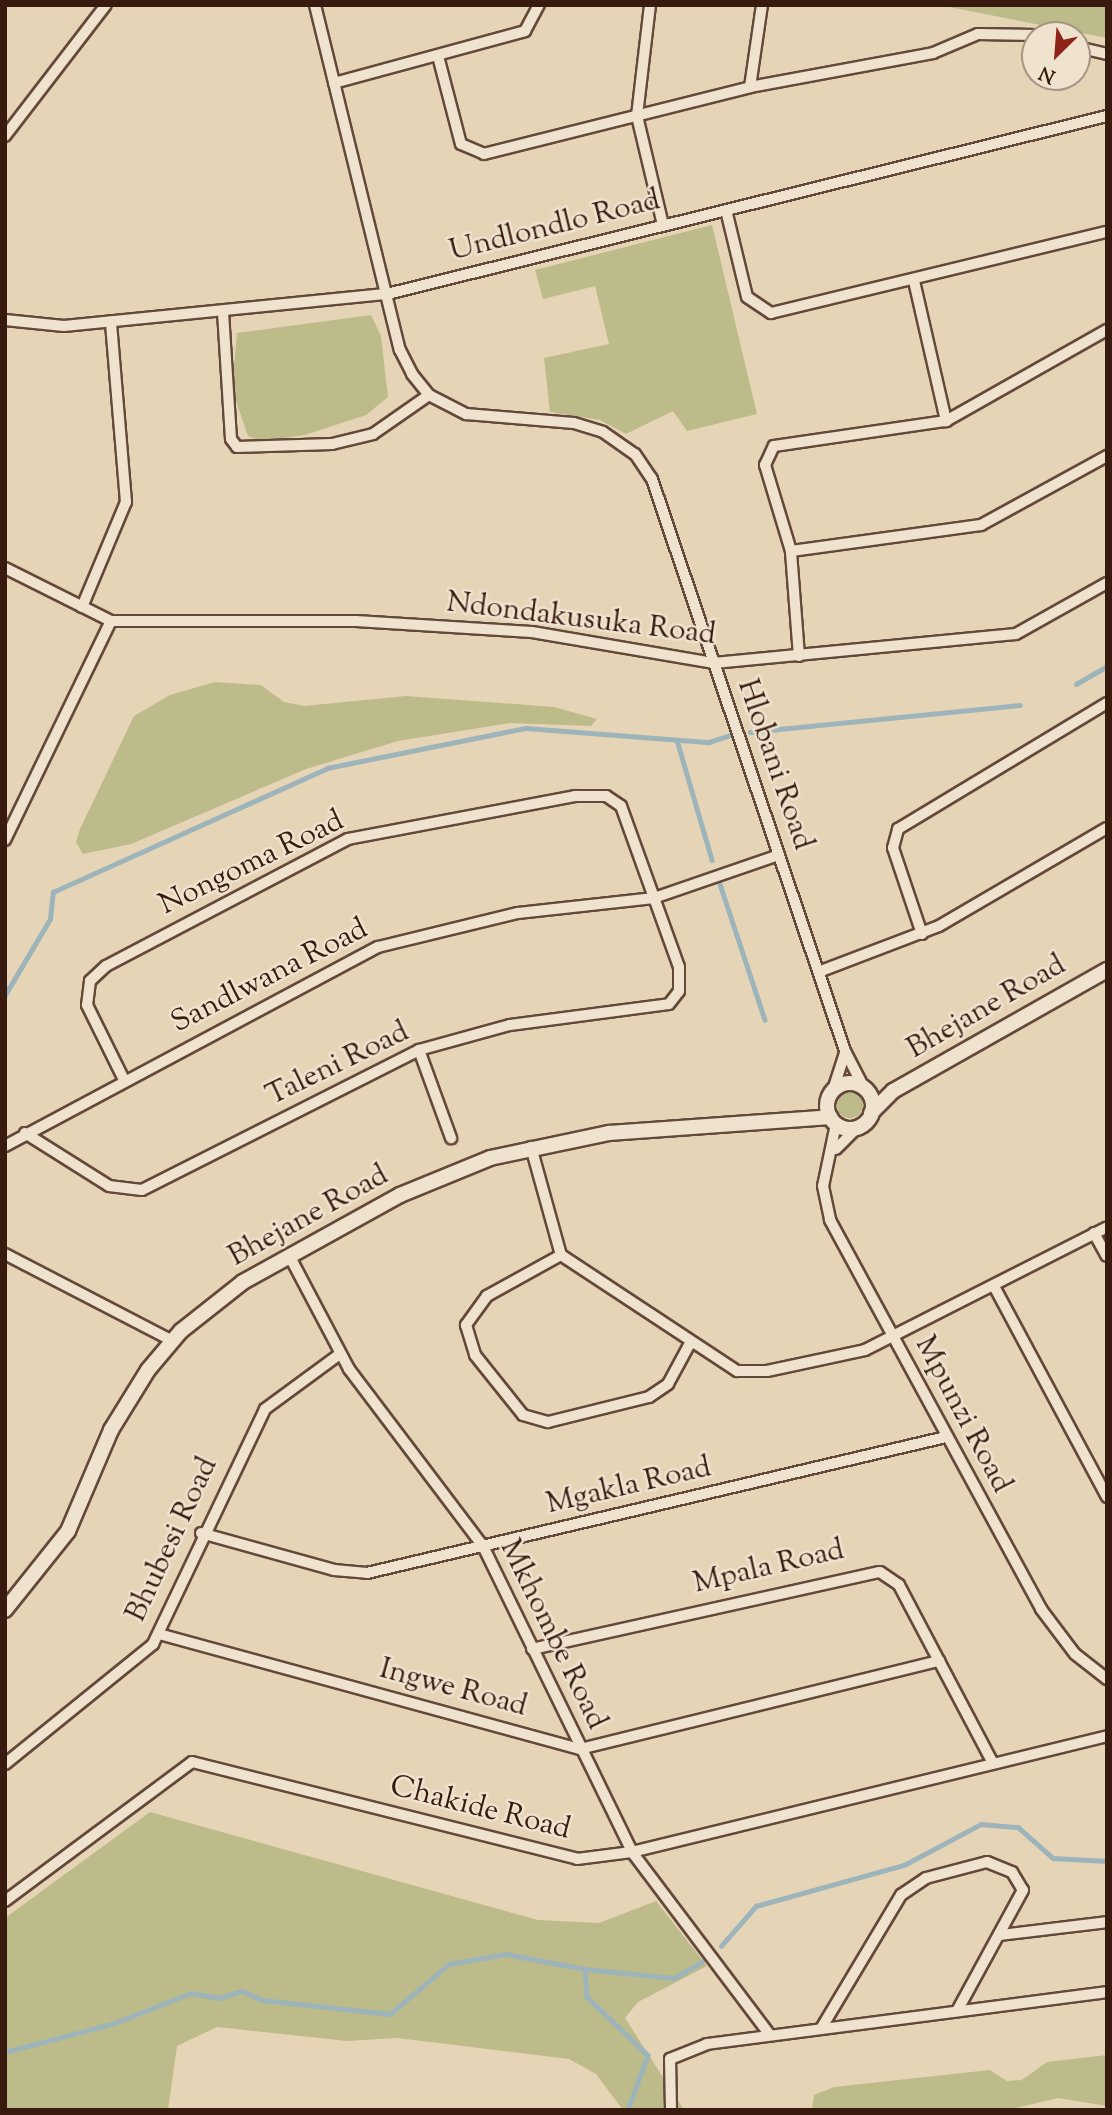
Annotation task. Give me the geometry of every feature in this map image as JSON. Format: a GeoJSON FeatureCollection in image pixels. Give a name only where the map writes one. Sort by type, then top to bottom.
{"type":"FeatureCollection","features":[{"type":"Feature","properties":{"kind":"street"},"geometry":{"type":"LineString","coordinates":[[5,136],[106,5]]}},
{"type":"Feature","properties":{"kind":"street"},"geometry":{"type":"LineString","coordinates":[[223,312],[231,439],[237,447],[332,444],[373,434],[429,395],[400,350],[314,5]]}},
{"type":"Feature","properties":{"kind":"street"},"geometry":{"type":"LineString","coordinates":[[334,83],[525,31],[539,5]]}},
{"type":"Feature","properties":{"kind":"street"},"geometry":{"type":"LineString","coordinates":[[650,5],[637,117],[663,225]]}},
{"type":"Feature","properties":{"kind":"street"},"geometry":{"type":"LineString","coordinates":[[750,87],[762,5]]}},
{"type":"Feature","properties":{"kind":"street"},"geometry":{"type":"LineString","coordinates":[[438,56],[461,144],[470,152],[637,117],[750,87],[887,57],[933,52],[992,32],[1021,34]]}},
{"type":"Feature","properties":{"kind":"street","name":"Undlondlo Road"},"geometry":{"type":"LineString","coordinates":[[5,320],[64,326],[387,294],[1107,116]]}},
{"type":"Feature","properties":{"kind":"street"},"geometry":{"type":"LineString","coordinates":[[726,210],[747,297],[762,311],[914,281],[1107,232]]}},
{"type":"Feature","properties":{"kind":"street"},"geometry":{"type":"LineString","coordinates":[[914,281],[946,421]]}},
{"type":"Feature","properties":{"kind":"street"},"geometry":{"type":"LineString","coordinates":[[82,607],[126,502],[111,322]]}},
{"type":"Feature","properties":{"kind":"street"},"geometry":{"type":"LineString","coordinates":[[799,656],[791,551],[765,465],[774,446],[946,421],[1107,330]]}},
{"type":"Feature","properties":{"kind":"street","name":"Hlobani Road"},"geometry":{"type":"LineString","coordinates":[[429,395],[466,414],[575,423],[603,432],[635,454],[652,479],[821,971],[845,1051],[865,1089]]}},
{"type":"Feature","properties":{"kind":"street"},"geometry":{"type":"LineString","coordinates":[[791,551],[981,525],[1107,456]]}},
{"type":"Feature","properties":{"kind":"street","name":"Ndondakusuka Road"},"geometry":{"type":"LineString","coordinates":[[5,568],[111,621],[356,621],[532,632],[714,663],[1016,634],[1107,583]]}},
{"type":"Feature","properties":{"kind":"street"},"geometry":{"type":"LineString","coordinates":[[5,840],[111,621]]}},
{"type":"Feature","properties":{"kind":"street"},"geometry":{"type":"LineString","coordinates":[[922,934],[893,848],[898,829],[1107,703]]}},
{"type":"Feature","properties":{"kind":"street","name":"Nongoma Road"},"geometry":{"type":"LineString","coordinates":[[124,1080],[87,1005],[96,974],[348,839],[494,807],[606,796],[621,806],[654,898]]}},
{"type":"Feature","properties":{"kind":"street"},"geometry":{"type":"LineString","coordinates":[[821,971],[922,934],[1107,828]]}},
{"type":"Feature","properties":{"kind":"street","name":"Sandlwana Road"},"geometry":{"type":"LineString","coordinates":[[5,1146],[124,1080],[378,947],[518,913],[654,898],[779,855]]}},
{"type":"Feature","properties":{"kind":"street","name":"Taleni Road"},"geometry":{"type":"LineString","coordinates":[[25,1133],[109,1186],[142,1190],[419,1050],[510,1025],[669,1004],[679,991],[679,967],[654,898]]}},
{"type":"Feature","properties":{"kind":"street","name":"Bhejane Road"},"geometry":{"type":"LineString","coordinates":[[872,1113],[893,1091],[1107,970]]}},
{"type":"Feature","properties":{"kind":"street"},"geometry":{"type":"LineString","coordinates":[[419,1050],[450,1138]]}},
{"type":"Feature","properties":{"kind":"street"},"geometry":{"type":"LineString","coordinates":[[845,1051],[830,1095],[833,1120],[858,1127]]}},
{"type":"Feature","properties":{"kind":"street"},"geometry":{"type":"LineString","coordinates":[[830,1095],[848,1083],[865,1089],[872,1113],[834,1152]]}},
{"type":"Feature","properties":{"kind":"street","name":"Bhejane Road"},"geometry":{"type":"LineString","coordinates":[[865,1089],[893,1091]]}},
{"type":"Feature","properties":{"kind":"street","name":"Bhejane Road"},"geometry":{"type":"LineString","coordinates":[[799,1115],[830,1095]]}},
{"type":"Feature","properties":{"kind":"street","name":"Bhejane Road"},"geometry":{"type":"LineString","coordinates":[[5,1610],[68,1531],[123,1408],[172,1340],[243,1282],[429,1181],[531,1147],[799,1115],[833,1120]]}},
{"type":"Feature","properties":{"kind":"street","name":"Mpunzi Road"},"geometry":{"type":"LineString","coordinates":[[833,1120],[834,1152],[824,1203],[946,1437],[1056,1633],[1107,1679]]}},
{"type":"Feature","properties":{"kind":"street"},"geometry":{"type":"LineString","coordinates":[[531,1147],[561,1255],[690,1345],[737,1371],[758,1372],[849,1354],[893,1337],[995,1288],[1107,1227]]}},
{"type":"Feature","properties":{"kind":"street"},"geometry":{"type":"LineString","coordinates":[[1094,1233],[1107,1256]]}},
{"type":"Feature","properties":{"kind":"street"},"geometry":{"type":"LineString","coordinates":[[5,1254],[172,1340]]}},
{"type":"Feature","properties":{"kind":"street"},"geometry":{"type":"LineString","coordinates":[[561,1255],[487,1296],[466,1325],[475,1355],[523,1415],[548,1422],[649,1397],[668,1384],[690,1345]]}},
{"type":"Feature","properties":{"kind":"street","name":"Mkhombe Road"},"geometry":{"type":"LineString","coordinates":[[290,1257],[341,1354],[483,1546],[632,1852],[769,2034]]}},
{"type":"Feature","properties":{"kind":"street"},"geometry":{"type":"LineString","coordinates":[[995,1288],[1107,1497]]}},
{"type":"Feature","properties":{"kind":"street","name":"Bhubesi Road"},"geometry":{"type":"LineString","coordinates":[[5,1764],[116,1678],[159,1634],[201,1533],[265,1409],[341,1354]]}},
{"type":"Feature","properties":{"kind":"street","name":"Mgakla Road"},"geometry":{"type":"LineString","coordinates":[[201,1533],[334,1570],[367,1573],[946,1437]]}},
{"type":"Feature","properties":{"kind":"street","name":"Mpala Road"},"geometry":{"type":"LineString","coordinates":[[532,1649],[872,1571],[899,1584],[993,1763]]}},
{"type":"Feature","properties":{"kind":"street","name":"Ingwe Road"},"geometry":{"type":"LineString","coordinates":[[159,1634],[580,1749],[939,1661]]}},
{"type":"Feature","properties":{"kind":"street","name":"Chakide Road"},"geometry":{"type":"LineString","coordinates":[[5,1901],[192,1762],[556,1856],[632,1852],[1107,1736]]}},
{"type":"Feature","properties":{"kind":"street"},"geometry":{"type":"LineString","coordinates":[[822,2028],[888,1912],[911,1885],[987,1862],[1012,1872],[1023,1890],[957,2011]]}},
{"type":"Feature","properties":{"kind":"street"},"geometry":{"type":"LineString","coordinates":[[1000,1935],[1107,1922]]}},
{"type":"Feature","properties":{"kind":"street"},"geometry":{"type":"LineString","coordinates":[[671,2110],[670,2059],[707,2044],[1107,1992]]}},
{"type":"Feature","properties":{"kind":"shaded area"},"geometry":{"type":"Polygon","coordinates":[[[939,5],[1107,5],[1107,38],[1091,35],[1091,21],[1021,21],[939,5]]]}},
{"type":"Feature","properties":{"kind":"shaded area"},"geometry":{"type":"Polygon","coordinates":[[[712,225],[757,414],[687,431],[673,411],[626,434],[600,420],[550,412],[544,358],[609,344],[595,286],[543,299],[535,270],[712,225]]]}},
{"type":"Feature","properties":{"kind":"shaded area"},"geometry":{"type":"Polygon","coordinates":[[[371,315],[381,336],[388,397],[366,415],[305,435],[261,441],[248,436],[232,389],[237,333],[371,315]]]}},
{"type":"Feature","properties":{"kind":"shaded area"},"geometry":{"type":"Polygon","coordinates":[[[215,682],[261,685],[284,702],[304,706],[406,696],[554,707],[597,719],[591,726],[510,723],[398,741],[306,769],[131,844],[83,854],[76,842],[80,829],[134,716],[170,695],[215,682]]]}},
{"type":"Feature","properties":{"kind":"shaded area"},"geometry":{"type":"Polygon","coordinates":[[[850,1092],[859,1096],[863,1105],[859,1114],[850,1118],[841,1114],[837,1105],[841,1096],[850,1092]]]}},
{"type":"Feature","properties":{"kind":"shaded area"},"geometry":{"type":"Polygon","coordinates":[[[150,1812],[538,1920],[599,1923],[656,1901],[707,1966],[638,2002],[625,2018],[684,2110],[623,2110],[596,2074],[569,2059],[397,2038],[347,2041],[217,2027],[177,2046],[168,2110],[5,2110],[5,1918],[150,1812]]]}},
{"type":"Feature","properties":{"kind":"shaded area"},"geometry":{"type":"Polygon","coordinates":[[[1107,2055],[1107,2106],[1058,2098],[1007,2110],[812,2110],[814,2095],[834,2087],[990,2070],[1007,2081],[1022,2080],[1047,2062],[1107,2055]]]}},
{"type":"Feature","properties":{"kind":"waterway"},"geometry":{"type":"LineString","coordinates":[[1076,684],[1107,666]]}},
{"type":"Feature","properties":{"kind":"waterway"},"geometry":{"type":"LineString","coordinates":[[750,732],[1020,705]]}},
{"type":"Feature","properties":{"kind":"waterway"},"geometry":{"type":"LineString","coordinates":[[5,995],[50,919],[53,892],[327,768],[526,728],[709,742],[728,736]]}},
{"type":"Feature","properties":{"kind":"waterway"},"geometry":{"type":"LineString","coordinates":[[677,740],[712,860]]}},
{"type":"Feature","properties":{"kind":"waterway"},"geometry":{"type":"LineString","coordinates":[[720,884],[765,1020]]}},
{"type":"Feature","properties":{"kind":"waterway"},"geometry":{"type":"LineString","coordinates":[[721,1946],[756,1906],[904,1865],[981,1824],[1018,1827],[1053,1858],[1107,1861]]}},
{"type":"Feature","properties":{"kind":"waterway"},"geometry":{"type":"LineString","coordinates":[[5,2052],[112,2024],[191,1993],[219,1998],[242,1991],[262,2000],[390,2014],[449,1964],[506,1954],[585,1969],[587,1997],[648,2055],[628,2110]]}},
{"type":"Feature","properties":{"kind":"waterway"},"geometry":{"type":"LineString","coordinates":[[585,1969],[674,1978],[702,1962]]}},
{"type":"Feature","properties":{"kind":"waterway"},"geometry":{"type":"LineString","coordinates":[[1030,2110],[1104,2110]]}}]}
